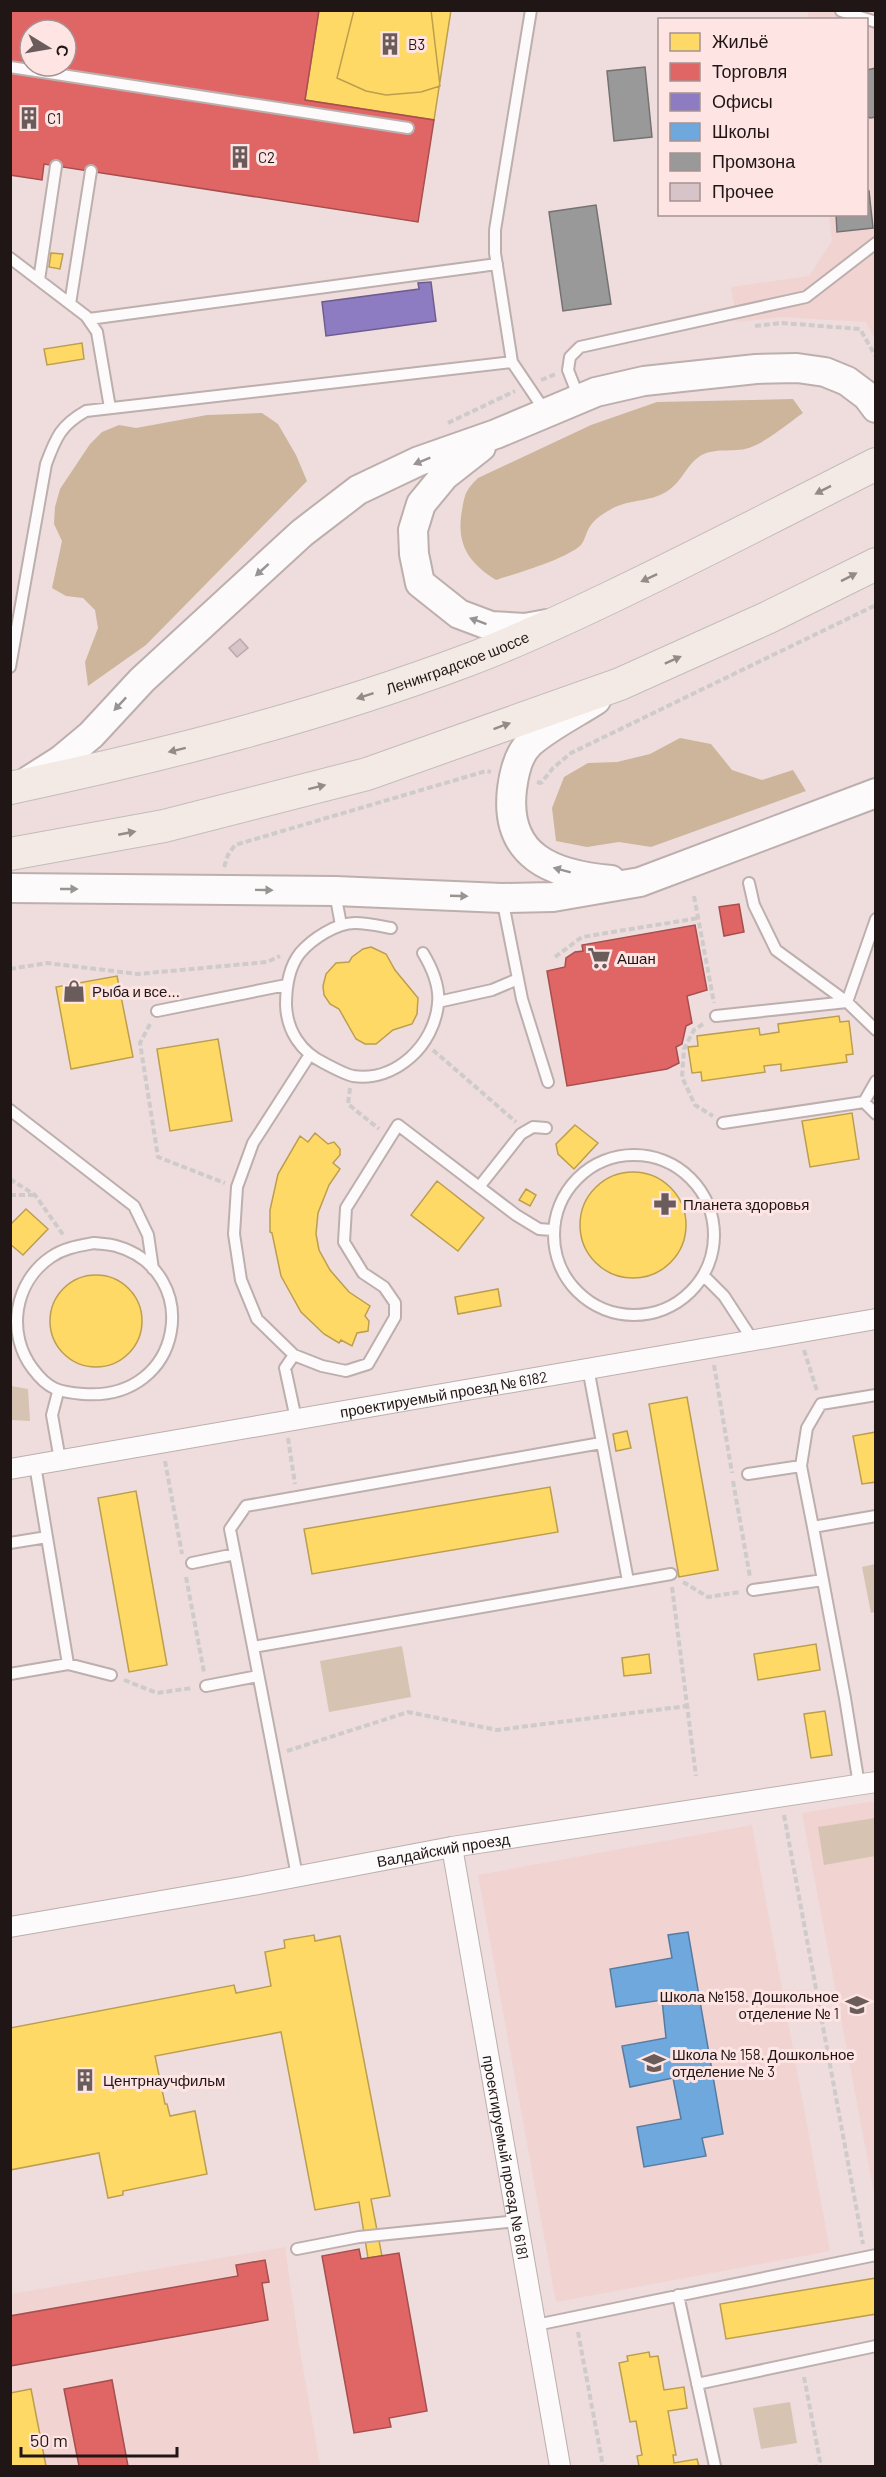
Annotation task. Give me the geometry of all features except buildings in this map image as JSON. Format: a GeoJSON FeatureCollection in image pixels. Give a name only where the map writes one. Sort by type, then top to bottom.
{"type":"FeatureCollection","features":[{"type":"Feature","properties":{"kind":"main road","name":"Ленинградское шоссе"},"geometry":{"type":"LineString","coordinates":[[15,787],[179,750],[311,713],[470,660],[557,623],[670,569],[876,464]]}},
{"type":"Feature","properties":{"kind":"main road"},"geometry":{"type":"LineString","coordinates":[[10,854],[164,825],[367,774],[620,684],[770,617],[876,564]]}},
{"type":"Feature","properties":{"kind":"street"},"geometry":{"type":"LineString","coordinates":[[15,787],[61,760],[91,735],[164,660],[303,533],[358,490],[419,461],[496,434],[580,398],[644,381],[756,369],[797,368],[825,372],[847,381],[867,396],[876,408]]}},
{"type":"Feature","properties":{"kind":"street"},"geometry":{"type":"LineString","coordinates":[[496,434],[444,476],[421,504],[413,530],[414,554],[420,583],[459,614],[491,626],[525,628],[557,623]]}},
{"type":"Feature","properties":{"kind":"street"},"geometry":{"type":"LineString","coordinates":[[620,684],[529,743],[516,766],[510,807],[513,826],[524,848],[547,866],[591,878],[640,882]]}},
{"type":"Feature","properties":{"kind":"street"},"geometry":{"type":"LineString","coordinates":[[10,888],[335,891],[502,898],[553,897],[640,882],[876,793]]}},
{"type":"Feature","properties":{"kind":"street","name":"проектируемый проезд № 6182"},"geometry":{"type":"LineString","coordinates":[[10,1469],[876,1319]]}},
{"type":"Feature","properties":{"kind":"street","name":"Валдайский проезд"},"geometry":{"type":"LineString","coordinates":[[10,1927],[452,1847],[867,1784]]}},
{"type":"Feature","properties":{"kind":"street","name":"проектируемый проезд № 6181"},"geometry":{"type":"LineString","coordinates":[[452,1847],[560,2466]]}},
{"type":"Feature","properties":{"kind":"lane"},"geometry":{"type":"LineString","coordinates":[[531,10],[495,230],[497,264],[512,362],[546,411]]}},
{"type":"Feature","properties":{"kind":"lane"},"geometry":{"type":"LineString","coordinates":[[841,11],[863,18]]}},
{"type":"Feature","properties":{"kind":"lane"},"geometry":{"type":"LineString","coordinates":[[10,66],[408,128]]}},
{"type":"Feature","properties":{"kind":"lane"},"geometry":{"type":"LineString","coordinates":[[39,280],[56,166]]}},
{"type":"Feature","properties":{"kind":"lane"},"geometry":{"type":"LineString","coordinates":[[70,304],[91,171]]}},
{"type":"Feature","properties":{"kind":"lane"},"geometry":{"type":"LineString","coordinates":[[580,398],[568,369],[570,357],[580,347],[806,297],[876,243]]}},
{"type":"Feature","properties":{"kind":"lane"},"geometry":{"type":"LineString","coordinates":[[10,258],[89,319],[97,332],[110,408]]}},
{"type":"Feature","properties":{"kind":"lane"},"geometry":{"type":"LineString","coordinates":[[89,319],[497,264]]}},
{"type":"Feature","properties":{"kind":"lane"},"geometry":{"type":"LineString","coordinates":[[10,667],[46,464],[57,435],[72,419],[86,411],[512,362]]}},
{"type":"Feature","properties":{"kind":"lane"},"geometry":{"type":"LineString","coordinates":[[749,883],[754,905],[776,950],[847,1002],[876,1030]]}},
{"type":"Feature","properties":{"kind":"lane"},"geometry":{"type":"LineString","coordinates":[[335,891],[340,925]]}},
{"type":"Feature","properties":{"kind":"lane"},"geometry":{"type":"LineString","coordinates":[[502,898],[518,979],[549,1082]]}},
{"type":"Feature","properties":{"kind":"lane"},"geometry":{"type":"LineString","coordinates":[[847,1002],[876,919]]}},
{"type":"Feature","properties":{"kind":"lane"},"geometry":{"type":"LineString","coordinates":[[391,928],[355,922],[340,925],[312,941],[298,955],[286,985],[286,1016],[297,1040],[309,1056],[352,1076],[381,1074],[405,1063],[417,1053],[434,1025],[438,1002],[434,973],[423,953]]}},
{"type":"Feature","properties":{"kind":"lane"},"geometry":{"type":"LineString","coordinates":[[438,1002],[492,990],[518,979]]}},
{"type":"Feature","properties":{"kind":"lane"},"geometry":{"type":"LineString","coordinates":[[157,1011],[286,985]]}},
{"type":"Feature","properties":{"kind":"lane"},"geometry":{"type":"LineString","coordinates":[[716,1016],[847,1002]]}},
{"type":"Feature","properties":{"kind":"lane"},"geometry":{"type":"LineString","coordinates":[[309,1056],[273,1108],[253,1143],[237,1187],[234,1234],[241,1280],[257,1318],[294,1355],[322,1366],[346,1371],[368,1365],[395,1317],[395,1303],[390,1295],[384,1287],[363,1273],[344,1242],[346,1208],[398,1125],[516,1215],[539,1229],[552,1230]]}},
{"type":"Feature","properties":{"kind":"lane"},"geometry":{"type":"LineString","coordinates":[[864,1102],[876,1081]]}},
{"type":"Feature","properties":{"kind":"lane"},"geometry":{"type":"LineString","coordinates":[[723,1123],[864,1102]]}},
{"type":"Feature","properties":{"kind":"lane"},"geometry":{"type":"LineString","coordinates":[[864,1102],[876,1114]]}},
{"type":"Feature","properties":{"kind":"lane"},"geometry":{"type":"LineString","coordinates":[[10,1110],[134,1206],[148,1235],[153,1269]]}},
{"type":"Feature","properties":{"kind":"lane"},"geometry":{"type":"LineString","coordinates":[[478,1187],[521,1134],[533,1127],[546,1128]]}},
{"type":"Feature","properties":{"kind":"lane"},"geometry":{"type":"LineString","coordinates":[[619,1155],[658,1157],[680,1168],[703,1191],[713,1217],[714,1249],[704,1276],[682,1300],[652,1314],[604,1311],[574,1291],[558,1266],[552,1230],[560,1200],[593,1164],[619,1155]]}},
{"type":"Feature","properties":{"kind":"lane"},"geometry":{"type":"LineString","coordinates":[[94,1243],[116,1246],[136,1255],[153,1269],[167,1290],[173,1313],[170,1338],[161,1360],[146,1377],[123,1390],[92,1394],[58,1392],[40,1379],[14,1340],[21,1294],[33,1273],[50,1257],[72,1247],[94,1243]]}},
{"type":"Feature","properties":{"kind":"lane"},"geometry":{"type":"LineString","coordinates":[[704,1276],[724,1296],[752,1339]]}},
{"type":"Feature","properties":{"kind":"lane"},"geometry":{"type":"LineString","coordinates":[[291,1420],[285,1368],[294,1355]]}},
{"type":"Feature","properties":{"kind":"lane"},"geometry":{"type":"LineString","coordinates":[[588,1368],[628,1581]]}},
{"type":"Feature","properties":{"kind":"lane"},"geometry":{"type":"LineString","coordinates":[[58,1392],[52,1415],[60,1460]]}},
{"type":"Feature","properties":{"kind":"lane"},"geometry":{"type":"LineString","coordinates":[[867,1784],[845,1698],[801,1466],[807,1428],[821,1404],[876,1395]]}},
{"type":"Feature","properties":{"kind":"lane"},"geometry":{"type":"LineString","coordinates":[[297,1876],[230,1529],[246,1506],[601,1443]]}},
{"type":"Feature","properties":{"kind":"lane"},"geometry":{"type":"LineString","coordinates":[[35,1465],[68,1664]]}},
{"type":"Feature","properties":{"kind":"lane"},"geometry":{"type":"LineString","coordinates":[[748,1474],[801,1466]]}},
{"type":"Feature","properties":{"kind":"lane"},"geometry":{"type":"LineString","coordinates":[[813,1527],[876,1516]]}},
{"type":"Feature","properties":{"kind":"lane"},"geometry":{"type":"LineString","coordinates":[[10,1543],[47,1537]]}},
{"type":"Feature","properties":{"kind":"lane"},"geometry":{"type":"LineString","coordinates":[[187,1564],[235,1554]]}},
{"type":"Feature","properties":{"kind":"lane"},"geometry":{"type":"LineString","coordinates":[[253,1647],[671,1574]]}},
{"type":"Feature","properties":{"kind":"lane"},"geometry":{"type":"LineString","coordinates":[[753,1590],[823,1580]]}},
{"type":"Feature","properties":{"kind":"lane"},"geometry":{"type":"LineString","coordinates":[[10,1674],[68,1664],[111,1675]]}},
{"type":"Feature","properties":{"kind":"lane"},"geometry":{"type":"LineString","coordinates":[[206,1686],[258,1676]]}},
{"type":"Feature","properties":{"kind":"lane"},"geometry":{"type":"LineString","coordinates":[[297,2249],[359,2237],[517,2221]]}},
{"type":"Feature","properties":{"kind":"lane"},"geometry":{"type":"LineString","coordinates":[[536,2325],[871,2256]]}},
{"type":"Feature","properties":{"kind":"lane"},"geometry":{"type":"LineString","coordinates":[[678,2295],[715,2466]]}},
{"type":"Feature","properties":{"kind":"lane"},"geometry":{"type":"LineString","coordinates":[[697,2384],[876,2346]]}},
{"type":"Feature","properties":{"kind":"path"},"geometry":{"type":"LineString","coordinates":[[876,350],[869,346],[876,357]]}},
{"type":"Feature","properties":{"kind":"path"},"geometry":{"type":"LineString","coordinates":[[530,780],[541,783],[553,768],[571,753],[876,605]]}},
{"type":"Feature","properties":{"kind":"path"},"geometry":{"type":"LineString","coordinates":[[224,872],[228,855],[235,845],[486,771],[495,773]]}},
{"type":"Feature","properties":{"kind":"path"},"geometry":{"type":"LineString","coordinates":[[694,896],[716,1016],[694,1030],[684,1049],[682,1077],[695,1105],[723,1123]]}},
{"type":"Feature","properties":{"kind":"path"},"geometry":{"type":"LineString","coordinates":[[555,957],[582,937],[699,918]]}},
{"type":"Feature","properties":{"kind":"path"},"geometry":{"type":"LineString","coordinates":[[10,969],[47,963],[138,974],[267,962],[312,941]]}},
{"type":"Feature","properties":{"kind":"path"},"geometry":{"type":"LineString","coordinates":[[157,1011],[140,1043],[158,1157],[237,1187]]}},
{"type":"Feature","properties":{"kind":"path"},"geometry":{"type":"LineString","coordinates":[[424,1042],[527,1131]]}},
{"type":"Feature","properties":{"kind":"path"},"geometry":{"type":"LineString","coordinates":[[352,1076],[348,1104],[390,1138]]}},
{"type":"Feature","properties":{"kind":"path"},"geometry":{"type":"LineString","coordinates":[[10,1179],[35,1195],[72,1247]]}},
{"type":"Feature","properties":{"kind":"path"},"geometry":{"type":"LineString","coordinates":[[10,1195],[35,1195]]}},
{"type":"Feature","properties":{"kind":"path"},"geometry":{"type":"LineString","coordinates":[[798,1331],[821,1404]]}},
{"type":"Feature","properties":{"kind":"path"},"geometry":{"type":"LineString","coordinates":[[671,1574],[708,1597],[753,1590],[711,1347]]}},
{"type":"Feature","properties":{"kind":"path"},"geometry":{"type":"LineString","coordinates":[[291,1420],[297,1497]]}},
{"type":"Feature","properties":{"kind":"path"},"geometry":{"type":"LineString","coordinates":[[111,1675],[157,1693],[206,1686],[187,1564],[162,1443]]}},
{"type":"Feature","properties":{"kind":"path"},"geometry":{"type":"LineString","coordinates":[[671,1574],[696,1776]]}},
{"type":"Feature","properties":{"kind":"path"},"geometry":{"type":"LineString","coordinates":[[274,1755],[408,1712],[497,1730],[687,1706]]}},
{"type":"Feature","properties":{"kind":"path"},"geometry":{"type":"LineString","coordinates":[[783,1810],[871,2256]]}},
{"type":"Feature","properties":{"kind":"path"},"geometry":{"type":"LineString","coordinates":[[575,2317],[603,2466]]}},
{"type":"Feature","properties":{"kind":"path"},"geometry":{"type":"LineString","coordinates":[[801,2362],[820,2461],[817,2466]]}},
{"type":"Feature","properties":{"kind":"shaded area"},"geometry":{"type":"Polygon","coordinates":[[[808,11],[875,11],[875,339],[866,322],[781,317],[737,322],[731,287],[809,276],[832,241],[829,216],[868,216],[868,18],[809,18],[808,11]]]}},
{"type":"Feature","properties":{"kind":"shaded area"},"geometry":{"type":"Polygon","coordinates":[[[793,399],[803,413],[770,437],[749,448],[712,452],[700,456],[678,482],[663,494],[620,505],[600,516],[591,525],[581,545],[564,555],[496,580],[478,566],[466,551],[461,533],[462,510],[467,492],[478,478],[591,425],[657,402],[793,399]]]}},
{"type":"Feature","properties":{"kind":"shaded area"},"geometry":{"type":"Polygon","coordinates":[[[262,413],[278,424],[296,455],[307,481],[146,645],[88,686],[85,662],[98,628],[95,610],[83,598],[66,596],[52,588],[62,541],[54,524],[55,507],[60,489],[90,444],[102,432],[119,425],[136,428],[207,415],[262,413]]]}},
{"type":"Feature","properties":{"kind":"shaded area"},"geometry":{"type":"Polygon","coordinates":[[[680,738],[711,744],[732,770],[762,780],[793,770],[806,791],[651,847],[619,842],[587,847],[556,841],[552,808],[564,777],[588,763],[617,762],[650,754],[680,738]]]}},
{"type":"Feature","properties":{"kind":"shaded area"},"geometry":{"type":"Polygon","coordinates":[[[11,1386],[28,1389],[30,1421],[11,1420],[11,1386]]]}},
{"type":"Feature","properties":{"kind":"shaded area"},"geometry":{"type":"Polygon","coordinates":[[[875,1564],[875,1612],[871,1613],[862,1567],[875,1564]]]}},
{"type":"Feature","properties":{"kind":"shaded area"},"geometry":{"type":"Polygon","coordinates":[[[402,1646],[411,1697],[329,1712],[320,1661],[402,1646]]]}},
{"type":"Feature","properties":{"kind":"shaded area","name":"Школа №158. Дошкольное отделение № 1"},"geometry":{"type":"Polygon","coordinates":[[[875,1801],[875,2198],[802,1813],[875,1801]]]}},
{"type":"Feature","properties":{"kind":"shaded area"},"geometry":{"type":"Polygon","coordinates":[[[875,1818],[875,1856],[824,1865],[818,1827],[875,1818]]]}},
{"type":"Feature","properties":{"kind":"shaded area","name":"Школа № 158. Дошкольное отделение № 3"},"geometry":{"type":"Polygon","coordinates":[[[752,1825],[830,2251],[556,2302],[478,1875],[752,1825]]]}},
{"type":"Feature","properties":{"kind":"shaded area"},"geometry":{"type":"Polygon","coordinates":[[[285,2247],[320,2466],[11,2466],[11,2294],[285,2247]]]}},
{"type":"Feature","properties":{"kind":"shaded area"},"geometry":{"type":"Polygon","coordinates":[[[790,2402],[797,2443],[761,2449],[753,2408],[790,2402]]]}},
{"type":"Feature","properties":{"kind":"place","name":"B3"},"geometry":{"type":"Point","coordinates":[390,44]}},
{"type":"Feature","properties":{"kind":"place","name":"C1"},"geometry":{"type":"Point","coordinates":[29,118]}},
{"type":"Feature","properties":{"kind":"place","name":"C2"},"geometry":{"type":"Point","coordinates":[240,157]}},
{"type":"Feature","properties":{"kind":"place","name":"Ашан"},"geometry":{"type":"Point","coordinates":[599,958]}},
{"type":"Feature","properties":{"kind":"place","name":"Рыба и все..."},"geometry":{"type":"Point","coordinates":[74,991]}},
{"type":"Feature","properties":{"kind":"place","name":"Планета здоровья"},"geometry":{"type":"Point","coordinates":[665,1204]}},
{"type":"Feature","properties":{"kind":"place","name":"Школа №158. Дошкольное отделение № 1"},"geometry":{"type":"Point","coordinates":[857,2005]}},
{"type":"Feature","properties":{"kind":"place","name":"Школа № 158. Дошкольное отделение № 3"},"geometry":{"type":"Point","coordinates":[654,2063]}},
{"type":"Feature","properties":{"kind":"place","name":"Центрнаучфильм"},"geometry":{"type":"Point","coordinates":[85,2080]}}]}
